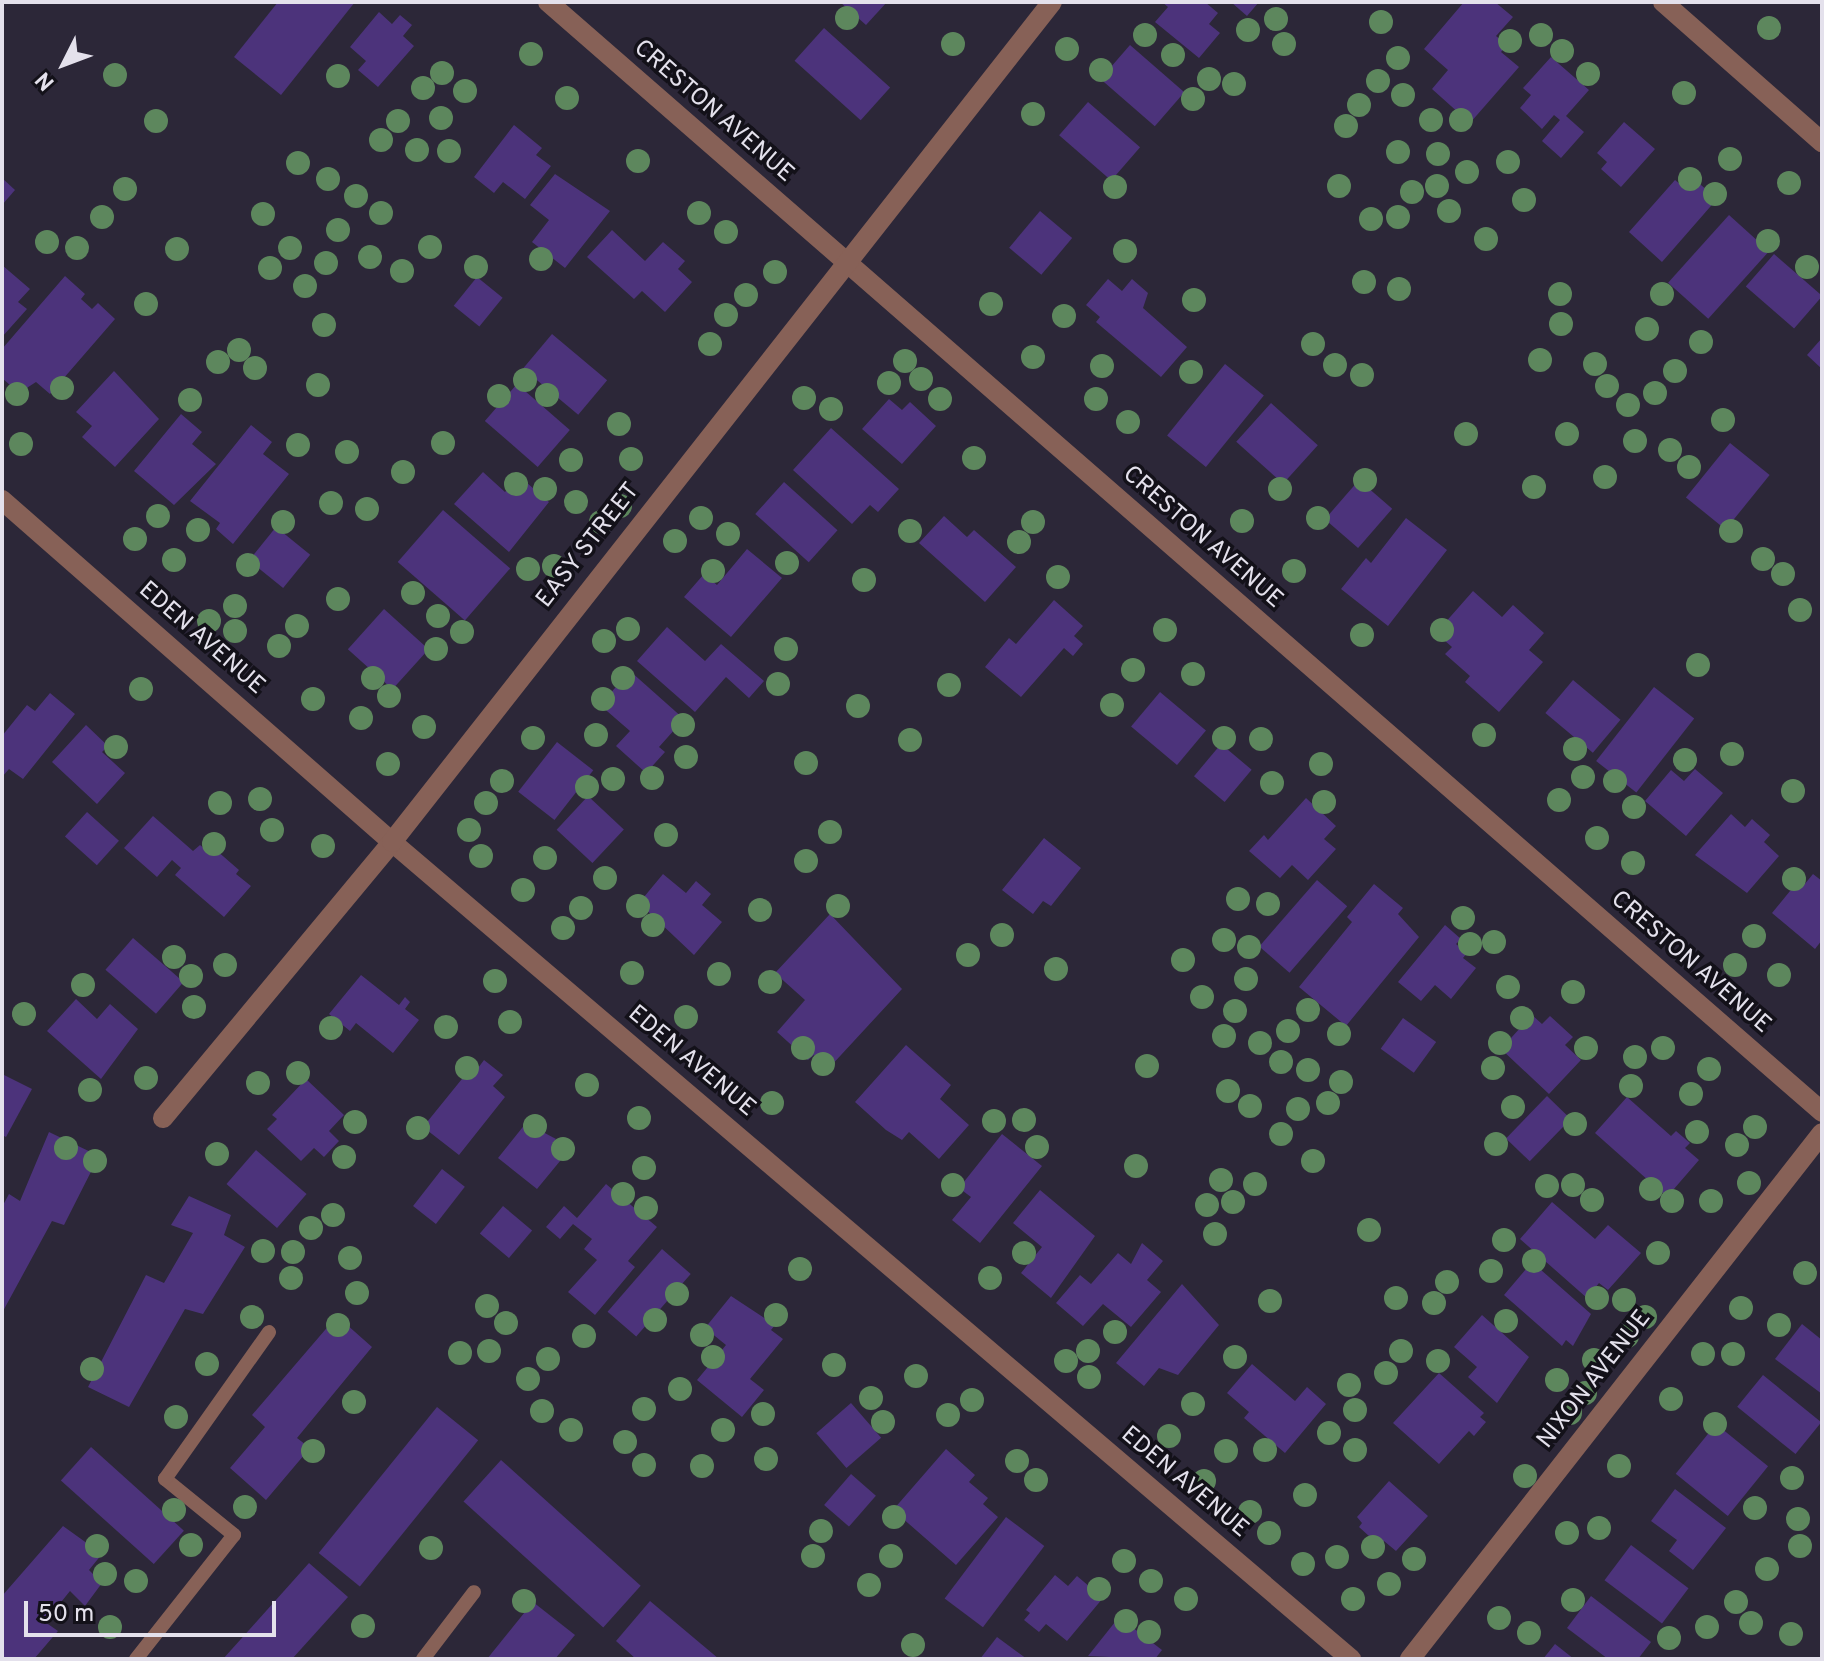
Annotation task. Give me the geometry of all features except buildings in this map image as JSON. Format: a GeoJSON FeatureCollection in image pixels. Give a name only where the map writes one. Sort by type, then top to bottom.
{"type":"FeatureCollection","features":[{"type":"Feature","properties":{"kind":"street","name":"CRESTON AVENUE"},"geometry":{"type":"LineString","coordinates":[[548,2],[1822,1112]]}},
{"type":"Feature","properties":{"kind":"street","name":"EASY STREET"},"geometry":{"type":"LineString","coordinates":[[163,1118],[392,842],[845,261],[1052,2]]}},
{"type":"Feature","properties":{"kind":"street"},"geometry":{"type":"LineString","coordinates":[[1663,2],[1822,142]]}},
{"type":"Feature","properties":{"kind":"street","name":"EDEN AVENUE"},"geometry":{"type":"LineString","coordinates":[[2,500],[392,842],[1351,1659]]}},
{"type":"Feature","properties":{"kind":"street","name":"NIXON AVENUE"},"geometry":{"type":"LineString","coordinates":[[1410,1659],[1822,1133]]}},
{"type":"Feature","properties":{"kind":"lane"},"geometry":{"type":"LineString","coordinates":[[136,1659],[234,1535],[165,1479],[269,1332]]}},
{"type":"Feature","properties":{"kind":"lane"},"geometry":{"type":"LineString","coordinates":[[423,1659],[474,1592]]}}]}
